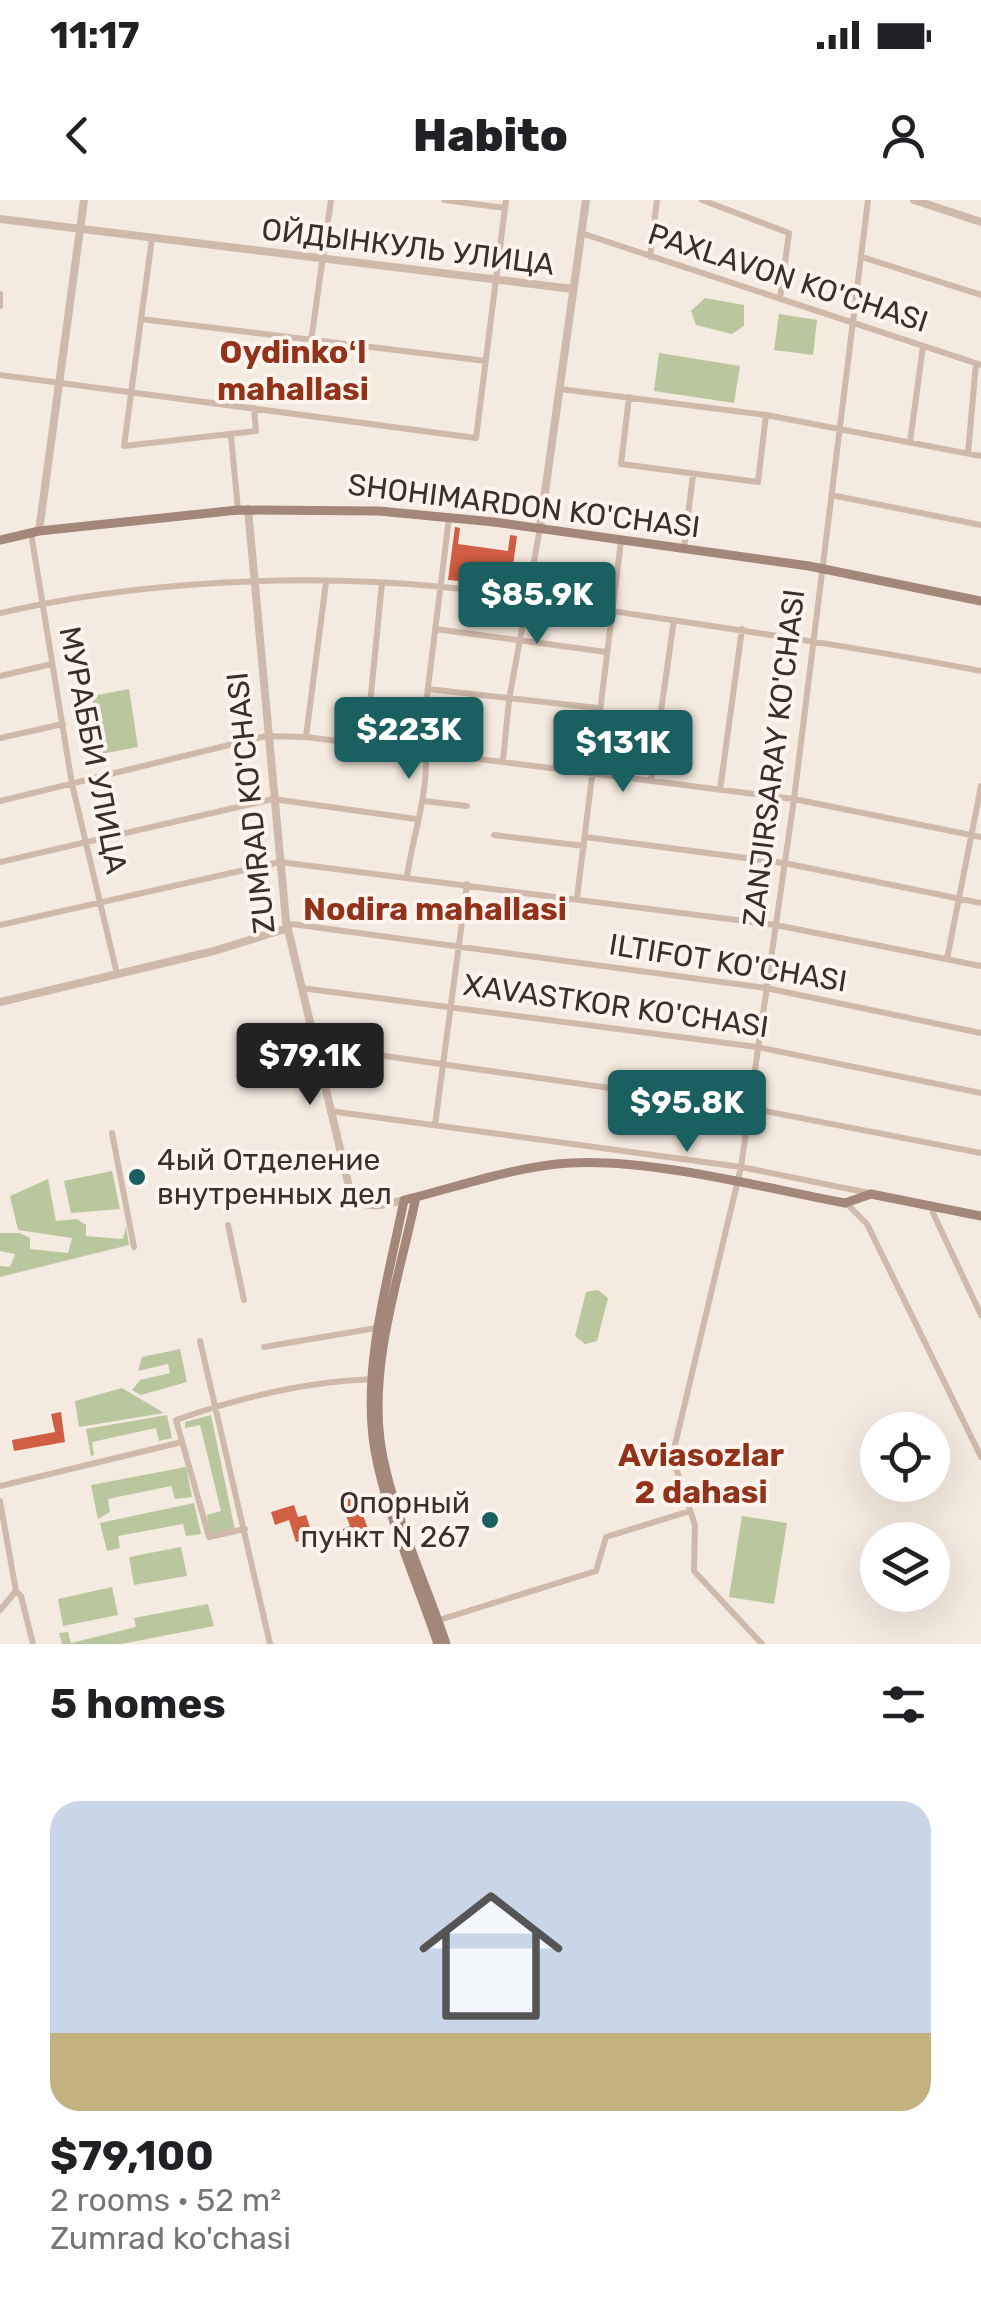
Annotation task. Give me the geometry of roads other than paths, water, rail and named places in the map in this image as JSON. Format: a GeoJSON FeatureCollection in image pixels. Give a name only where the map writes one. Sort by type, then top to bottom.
{"type":"FeatureCollection","features":[{"type":"Feature","properties":{"kind":"main road","name":"SHOHIMARDON KO'CHASI"},"geometry":{"type":"LineString","coordinates":[[0,540],[35,532],[243,510],[346,509],[540,528],[821,568],[981,601]]}},
{"type":"Feature","properties":{"kind":"main road","name":"ZUMRAD KO'CHASI"},"geometry":{"type":"LineString","coordinates":[[404,1200],[572,1163],[668,1172],[845,1203]]}},
{"type":"Feature","properties":{"kind":"main road"},"geometry":{"type":"LineString","coordinates":[[845,1203],[871,1194],[981,1216]]}},
{"type":"Feature","properties":{"kind":"main road"},"geometry":{"type":"LineString","coordinates":[[384,1327],[416,1197]]}},
{"type":"Feature","properties":{"kind":"main road"},"geometry":{"type":"LineString","coordinates":[[404,1200],[378,1379],[379,1428],[384,1459],[438,1644]]}},
{"type":"Feature","properties":{"kind":"main road"},"geometry":{"type":"LineString","coordinates":[[434,1622],[446,1644]]}},
{"type":"Feature","properties":{"kind":"street"},"geometry":{"type":"LineString","coordinates":[[35,532],[84,200]]}},
{"type":"Feature","properties":{"kind":"street"},"geometry":{"type":"LineString","coordinates":[[311,340],[331,200]]}},
{"type":"Feature","properties":{"kind":"street"},"geometry":{"type":"LineString","coordinates":[[0,375],[476,438],[506,204],[444,200]]}},
{"type":"Feature","properties":{"kind":"street"},"geometry":{"type":"LineString","coordinates":[[503,761],[586,200]]}},
{"type":"Feature","properties":{"kind":"street"},"geometry":{"type":"LineString","coordinates":[[650,257],[657,200]]}},
{"type":"Feature","properties":{"kind":"street"},"geometry":{"type":"LineString","coordinates":[[702,200],[723,203],[788,232],[780,299]]}},
{"type":"Feature","properties":{"kind":"street","name":"ZANJIRSARAY KO'CHASI"},"geometry":{"type":"LineString","coordinates":[[762,1644],[694,1571],[694,1526],[675,1465],[674,1444],[738,1183],[794,799],[868,200]]}},
{"type":"Feature","properties":{"kind":"street"},"geometry":{"type":"LineString","coordinates":[[914,200],[981,222]]}},
{"type":"Feature","properties":{"kind":"street","name":"ОЙДЫНКУЛЬ УЛИЦА"},"geometry":{"type":"LineString","coordinates":[[0,220],[573,289]]}},
{"type":"Feature","properties":{"kind":"street","name":"PAXLAVON KO'CHASI"},"geometry":{"type":"LineString","coordinates":[[581,234],[979,364]]}},
{"type":"Feature","properties":{"kind":"street"},"geometry":{"type":"LineString","coordinates":[[152,238],[125,447],[256,431],[254,408]]}},
{"type":"Feature","properties":{"kind":"street"},"geometry":{"type":"LineString","coordinates":[[862,256],[981,295]]}},
{"type":"Feature","properties":{"kind":"street"},"geometry":{"type":"LineString","coordinates":[[0,294],[0,306]]}},
{"type":"Feature","properties":{"kind":"street"},"geometry":{"type":"LineString","coordinates":[[141,319],[486,361]]}},
{"type":"Feature","properties":{"kind":"street"},"geometry":{"type":"LineString","coordinates":[[910,442],[923,346]]}},
{"type":"Feature","properties":{"kind":"street"},"geometry":{"type":"LineString","coordinates":[[968,454],[979,364]]}},
{"type":"Feature","properties":{"kind":"street"},"geometry":{"type":"LineString","coordinates":[[560,389],[766,415],[981,456]]}},
{"type":"Feature","properties":{"kind":"street"},"geometry":{"type":"LineString","coordinates":[[629,397],[622,464],[693,475],[758,482],[766,415]]}},
{"type":"Feature","properties":{"kind":"street"},"geometry":{"type":"LineString","coordinates":[[231,436],[243,510]]}},
{"type":"Feature","properties":{"kind":"street"},"geometry":{"type":"LineString","coordinates":[[684,549],[693,475]]}},
{"type":"Feature","properties":{"kind":"street"},"geometry":{"type":"LineString","coordinates":[[831,495],[981,525]]}},
{"type":"Feature","properties":{"kind":"street","name":"ZUMRAD KO'CHASI"},"geometry":{"type":"LineString","coordinates":[[243,510],[254,580],[266,736],[288,928],[301,988],[354,1200],[370,1206],[404,1200]]}},
{"type":"Feature","properties":{"kind":"street"},"geometry":{"type":"LineString","coordinates":[[408,877],[416,819],[424,801],[428,690],[450,517]]}},
{"type":"Feature","properties":{"kind":"street","name":"МУРАББИ УЛИЦА"},"geometry":{"type":"LineString","coordinates":[[35,532],[41,604],[72,784],[117,974]]}},
{"type":"Feature","properties":{"kind":"street"},"geometry":{"type":"LineString","coordinates":[[577,898],[621,541]]}},
{"type":"Feature","properties":{"kind":"street"},"geometry":{"type":"LineString","coordinates":[[0,613],[41,604],[254,580],[441,586],[813,639],[981,672]]}},
{"type":"Feature","properties":{"kind":"street"},"geometry":{"type":"LineString","coordinates":[[306,737],[326,582]]}},
{"type":"Feature","properties":{"kind":"street"},"geometry":{"type":"LineString","coordinates":[[366,744],[382,583]]}},
{"type":"Feature","properties":{"kind":"street"},"geometry":{"type":"LineString","coordinates":[[652,780],[674,620]]}},
{"type":"Feature","properties":{"kind":"street"},"geometry":{"type":"LineString","coordinates":[[435,629],[606,652]]}},
{"type":"Feature","properties":{"kind":"street"},"geometry":{"type":"LineString","coordinates":[[720,790],[742,630]]}},
{"type":"Feature","properties":{"kind":"street"},"geometry":{"type":"LineString","coordinates":[[0,676],[52,664]]}},
{"type":"Feature","properties":{"kind":"street"},"geometry":{"type":"LineString","coordinates":[[428,690],[598,708]]}},
{"type":"Feature","properties":{"kind":"street"},"geometry":{"type":"LineString","coordinates":[[0,738],[63,724]]}},
{"type":"Feature","properties":{"kind":"street"},"geometry":{"type":"LineString","coordinates":[[0,801],[266,736],[306,737],[794,799],[981,836]]}},
{"type":"Feature","properties":{"kind":"street"},"geometry":{"type":"LineString","coordinates":[[947,959],[981,786]]}},
{"type":"Feature","properties":{"kind":"street"},"geometry":{"type":"LineString","coordinates":[[0,862],[273,798],[416,819]]}},
{"type":"Feature","properties":{"kind":"street"},"geometry":{"type":"LineString","coordinates":[[424,801],[467,806]]}},
{"type":"Feature","properties":{"kind":"street"},"geometry":{"type":"LineString","coordinates":[[494,835],[584,846]]}},
{"type":"Feature","properties":{"kind":"street"},"geometry":{"type":"LineString","coordinates":[[585,836],[784,863],[981,903]]}},
{"type":"Feature","properties":{"kind":"street"},"geometry":{"type":"LineString","coordinates":[[0,925],[280,862],[776,925],[981,966]]}},
{"type":"Feature","properties":{"kind":"street"},"geometry":{"type":"LineString","coordinates":[[435,1124],[467,884]]}},
{"type":"Feature","properties":{"kind":"street","name":"ILTIFOT KO'CHASI"},"geometry":{"type":"LineString","coordinates":[[0,1002],[231,946],[292,924],[766,988],[981,1033]]}},
{"type":"Feature","properties":{"kind":"street","name":"XAVASTKOR KO'CHASI"},"geometry":{"type":"LineString","coordinates":[[301,988],[757,1047],[981,1093]]}},
{"type":"Feature","properties":{"kind":"street"},"geometry":{"type":"LineString","coordinates":[[315,1046],[749,1108],[981,1153]]}},
{"type":"Feature","properties":{"kind":"street"},"geometry":{"type":"LineString","coordinates":[[330,1111],[740,1167],[871,1194]]}},
{"type":"Feature","properties":{"kind":"street"},"geometry":{"type":"LineString","coordinates":[[112,1133],[134,1246]]}},
{"type":"Feature","properties":{"kind":"street"},"geometry":{"type":"LineString","coordinates":[[845,1203],[867,1224],[981,1457]]}},
{"type":"Feature","properties":{"kind":"street"},"geometry":{"type":"LineString","coordinates":[[934,1207],[981,1315]]}},
{"type":"Feature","properties":{"kind":"street"},"geometry":{"type":"LineString","coordinates":[[228,1225],[244,1300]]}},
{"type":"Feature","properties":{"kind":"street"},"geometry":{"type":"LineString","coordinates":[[264,1347],[384,1327]]}},
{"type":"Feature","properties":{"kind":"street"},"geometry":{"type":"LineString","coordinates":[[200,1341],[270,1644]]}},
{"type":"Feature","properties":{"kind":"street"},"geometry":{"type":"LineString","coordinates":[[245,1529],[209,1537],[176,1420],[214,1406],[378,1379]]}},
{"type":"Feature","properties":{"kind":"street"},"geometry":{"type":"LineString","coordinates":[[0,1486],[182,1442]]}},
{"type":"Feature","properties":{"kind":"street"},"geometry":{"type":"LineString","coordinates":[[0,1501],[16,1591],[21,1596],[33,1644]]}},
{"type":"Feature","properties":{"kind":"street"},"geometry":{"type":"LineString","coordinates":[[434,1622],[596,1571],[606,1537],[690,1512]]}},
{"type":"Feature","properties":{"kind":"street"},"geometry":{"type":"LineString","coordinates":[[0,1610],[16,1591]]}},
{"type":"Feature","properties":{"kind":"place","name":"4ый Отделение внутренных дел"},"geometry":{"type":"Point","coordinates":[137,1177]}},
{"type":"Feature","properties":{"kind":"place","name":"Опорный пункт N 267"},"geometry":{"type":"Point","coordinates":[490,1520]}},
{"type":"Feature","properties":{"kind":"district","name":"Oydinkoʻl mahallasi"},"geometry":{"type":"Point","coordinates":[293,370]}},
{"type":"Feature","properties":{"kind":"district","name":"Nodira mahallasi"},"geometry":{"type":"Point","coordinates":[435,909]}},
{"type":"Feature","properties":{"kind":"district","name":"Aviasozlar 2 dahasi"},"geometry":{"type":"Point","coordinates":[701,1474]}}]}
